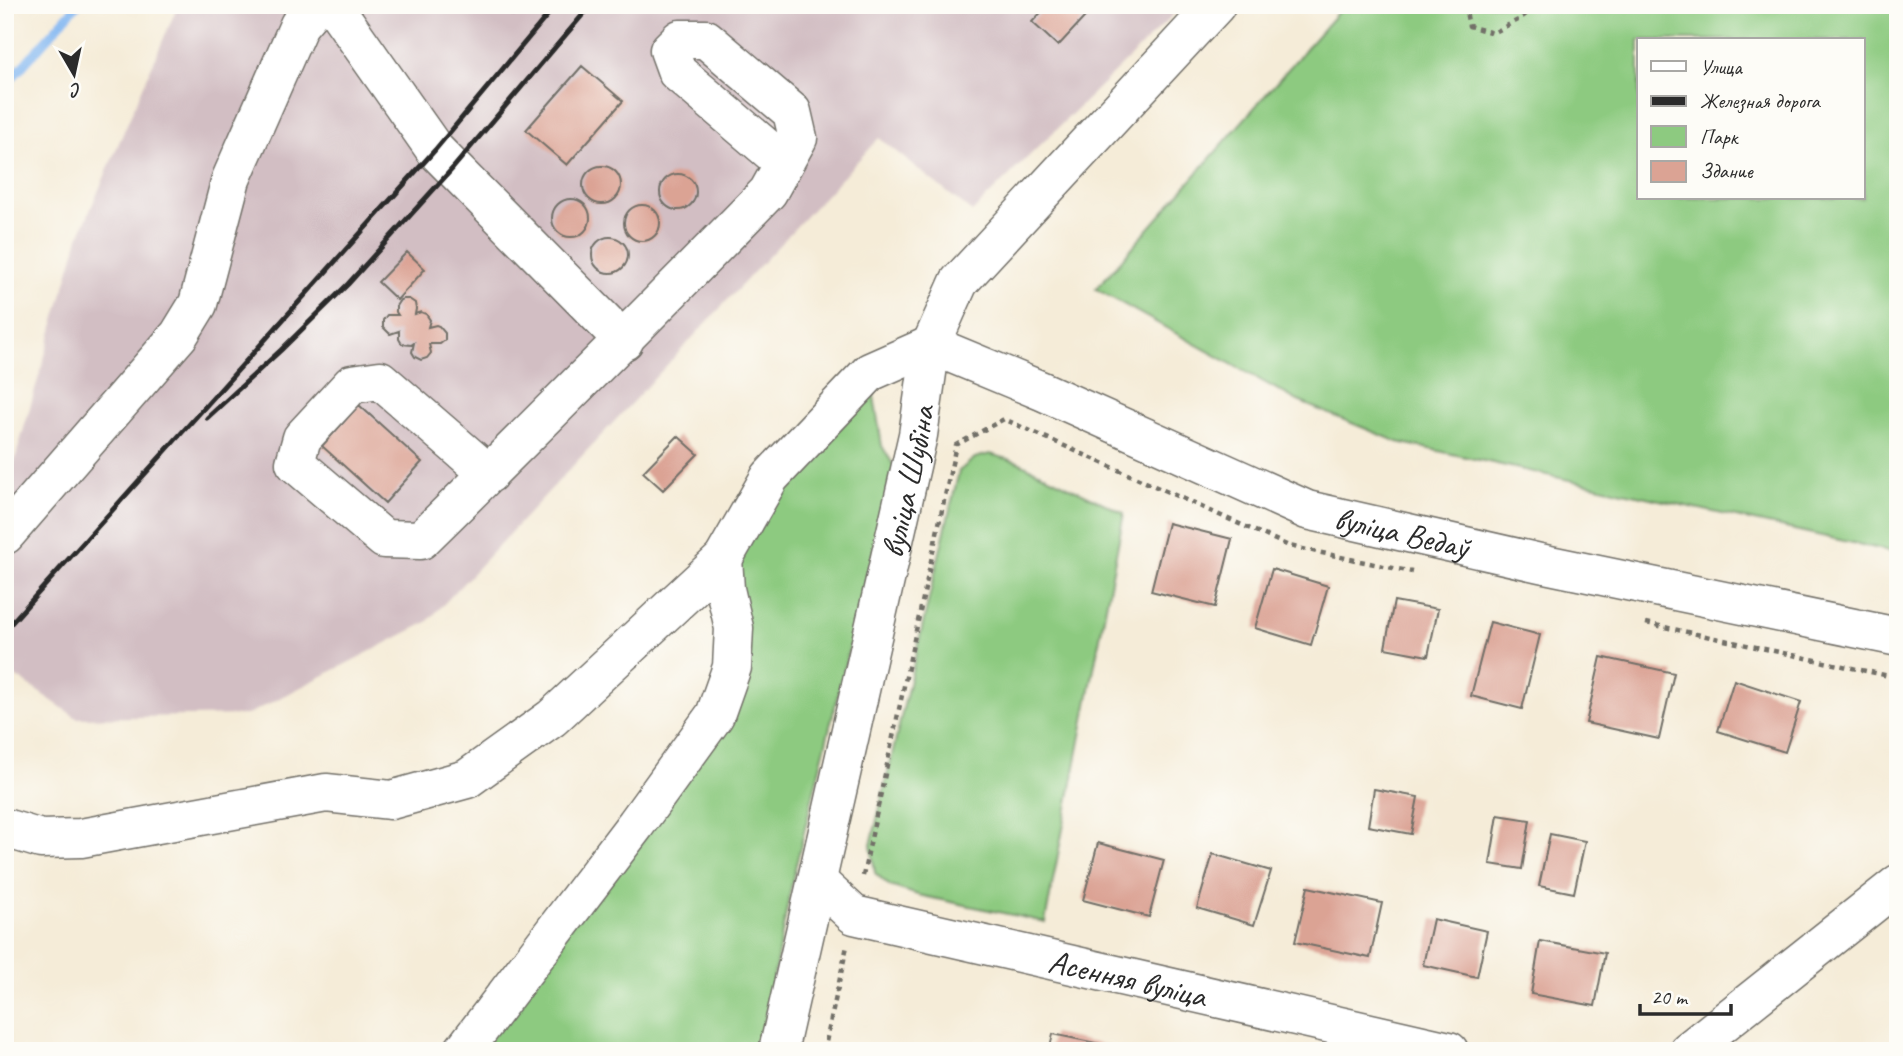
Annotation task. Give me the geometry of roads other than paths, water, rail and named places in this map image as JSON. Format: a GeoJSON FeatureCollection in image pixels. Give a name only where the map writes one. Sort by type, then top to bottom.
{"type":"FeatureCollection","features":[{"type":"Feature","properties":{"kind":"street"},"geometry":{"type":"LineString","coordinates":[[5,535],[179,335],[198,304],[231,179],[299,25],[316,5]]}},
{"type":"Feature","properties":{"kind":"street"},"geometry":{"type":"LineString","coordinates":[[333,5],[435,150],[624,341]]}},
{"type":"Feature","properties":{"kind":"street","name":"вуліца Шубіна"},"geometry":{"type":"LineString","coordinates":[[778,1051],[918,435],[930,345],[958,282],[1216,5]]}},
{"type":"Feature","properties":{"kind":"street"},"geometry":{"type":"LineString","coordinates":[[489,474],[380,380],[352,384],[302,438],[295,463],[384,539],[421,540],[489,474],[624,341],[768,192],[784,163]]}},
{"type":"Feature","properties":{"kind":"street"},"geometry":{"type":"LineString","coordinates":[[5,828],[41,839],[81,838],[326,793],[391,800],[467,779],[552,718],[723,559],[770,477],[870,372],[930,345]]}},
{"type":"Feature","properties":{"kind":"street","name":"вуліца Ведаў"},"geometry":{"type":"LineString","coordinates":[[930,345],[1042,391],[1307,510],[1898,637]]}},
{"type":"Feature","properties":{"kind":"street"},"geometry":{"type":"LineString","coordinates":[[463,1051],[636,824],[715,715],[732,667],[734,628],[725,589],[723,559]]}},
{"type":"Feature","properties":{"kind":"street","name":"Асенняя вуліца"},"geometry":{"type":"LineString","coordinates":[[817,881],[855,915],[1449,1051]]}},
{"type":"Feature","properties":{"kind":"street"},"geometry":{"type":"LineString","coordinates":[[1688,1051],[1898,884]]}},
{"type":"Feature","properties":{"kind":"waterway"},"geometry":{"type":"LineString","coordinates":[[5,86],[77,5]]}},
{"type":"Feature","properties":{"kind":"railway"},"geometry":{"type":"LineString","coordinates":[[5,630],[435,150],[556,5]]}},
{"type":"Feature","properties":{"kind":"railway"},"geometry":{"type":"LineString","coordinates":[[207,418],[348,284],[453,168],[591,5]]}}]}
